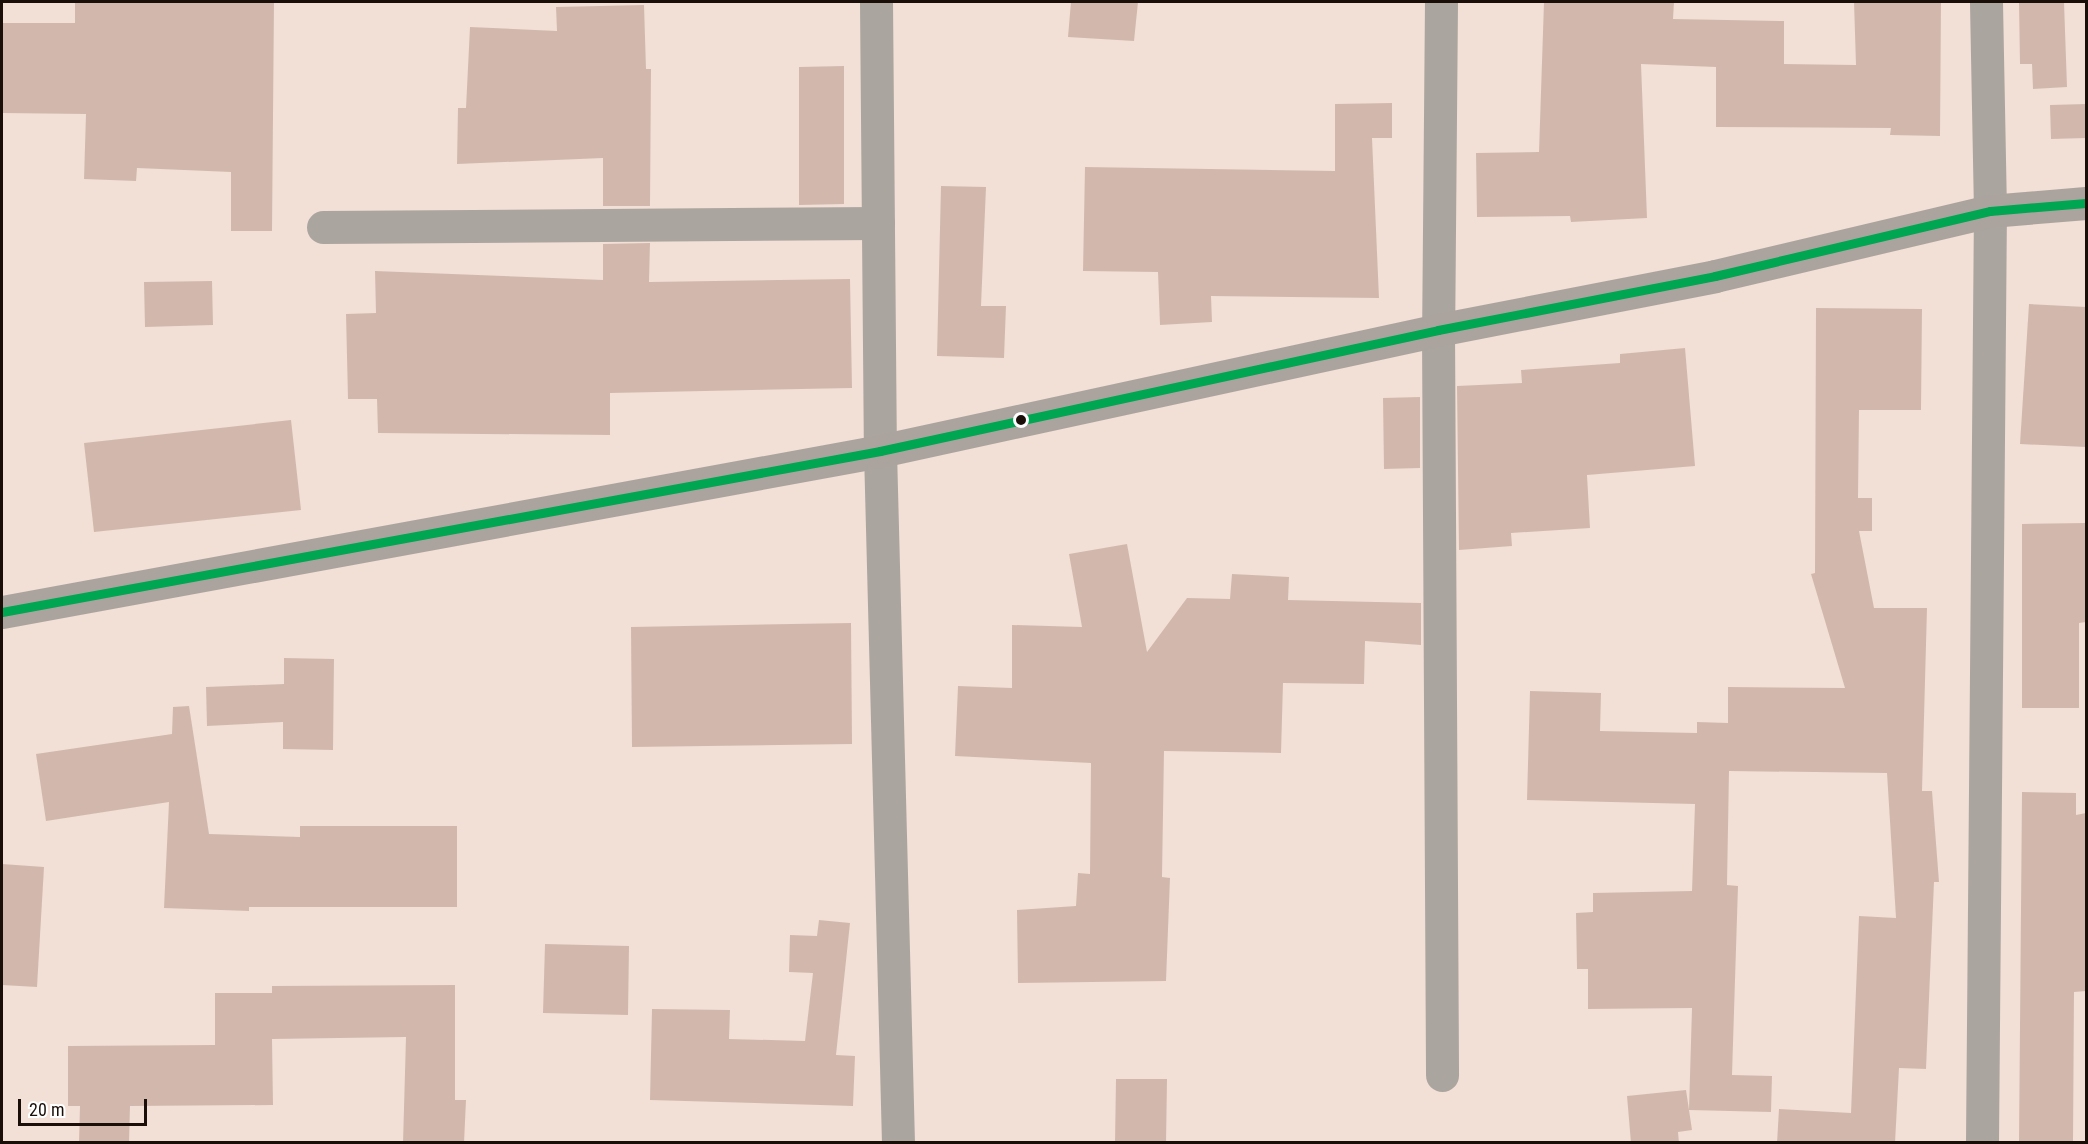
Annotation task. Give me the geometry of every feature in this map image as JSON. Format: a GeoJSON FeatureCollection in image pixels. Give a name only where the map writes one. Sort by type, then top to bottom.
{"type":"FeatureCollection","features":[{"type":"Feature","properties":{"kind":"main road"},"geometry":{"type":"LineString","coordinates":[[2,612],[880,451],[1438,330],[1715,276],[1990,211],[2086,203]]}},
{"type":"Feature","properties":{"kind":"street"},"geometry":{"type":"LineString","coordinates":[[876,2],[880,451],[898,1143]]}},
{"type":"Feature","properties":{"kind":"street"},"geometry":{"type":"LineString","coordinates":[[1441,2],[1438,330],[1442,1075]]}},
{"type":"Feature","properties":{"kind":"street"},"geometry":{"type":"LineString","coordinates":[[1982,1143],[1990,211],[1986,2]]}},
{"type":"Feature","properties":{"kind":"street"},"geometry":{"type":"LineString","coordinates":[[322,227],[878,223]]}},
{"type":"Feature","properties":{"kind":"building"},"geometry":{"type":"Polygon","coordinates":[[[75,2],[274,2],[272,231],[231,231],[231,172],[137,168],[136,181],[84,179],[86,114],[2,113],[2,23],[75,23],[75,2]]]}},
{"type":"Feature","properties":{"kind":"building"},"geometry":{"type":"Polygon","coordinates":[[[1071,2],[1138,2],[1134,41],[1068,37],[1071,2]]]}},
{"type":"Feature","properties":{"kind":"building"},"geometry":{"type":"Polygon","coordinates":[[[1544,2],[1674,2],[1673,19],[1784,21],[1784,64],[1856,65],[1854,2],[1941,2],[1940,136],[1890,135],[1891,128],[1716,127],[1716,67],[1641,64],[1647,218],[1571,222],[1570,216],[1477,217],[1476,153],[1539,152],[1544,2]]]}},
{"type":"Feature","properties":{"kind":"building"},"geometry":{"type":"Polygon","coordinates":[[[2019,2],[2064,2],[2067,87],[2033,89],[2032,64],[2020,64],[2019,2]]]}},
{"type":"Feature","properties":{"kind":"building"},"geometry":{"type":"Polygon","coordinates":[[[644,5],[646,69],[651,69],[650,206],[603,206],[603,158],[457,164],[458,108],[466,108],[470,27],[557,31],[556,7],[644,5]]]}},
{"type":"Feature","properties":{"kind":"building"},"geometry":{"type":"Polygon","coordinates":[[[844,66],[844,204],[799,205],[799,67],[844,66]]]}},
{"type":"Feature","properties":{"kind":"building"},"geometry":{"type":"Polygon","coordinates":[[[1392,103],[1392,138],[1372,138],[1379,298],[1211,296],[1212,322],[1160,325],[1158,272],[1083,271],[1085,167],[1335,171],[1335,104],[1392,103]]]}},
{"type":"Feature","properties":{"kind":"building"},"geometry":{"type":"Polygon","coordinates":[[[2086,104],[2086,138],[2051,139],[2050,105],[2086,104]]]}},
{"type":"Feature","properties":{"kind":"building"},"geometry":{"type":"Polygon","coordinates":[[[941,186],[986,187],[981,306],[1006,306],[1004,358],[937,356],[941,186]]]}},
{"type":"Feature","properties":{"kind":"building"},"geometry":{"type":"Polygon","coordinates":[[[650,243],[649,282],[850,279],[852,388],[610,393],[610,435],[378,433],[377,399],[348,399],[346,314],[376,313],[375,271],[603,280],[603,244],[650,243]]]}},
{"type":"Feature","properties":{"kind":"building"},"geometry":{"type":"Polygon","coordinates":[[[212,281],[213,325],[145,327],[144,282],[212,281]]]}},
{"type":"Feature","properties":{"kind":"building"},"geometry":{"type":"Polygon","coordinates":[[[2029,304],[2086,307],[2086,447],[2020,444],[2029,304]]]}},
{"type":"Feature","properties":{"kind":"building"},"geometry":{"type":"Polygon","coordinates":[[[1816,308],[1922,309],[1921,410],[1859,410],[1858,498],[1872,498],[1872,531],[1859,531],[1874,608],[1927,608],[1922,791],[1932,791],[1939,882],[1934,882],[1926,1069],[1899,1068],[1895,1143],[1777,1143],[1779,1109],[1851,1113],[1859,916],[1896,918],[1887,773],[1729,771],[1727,885],[1738,886],[1732,1075],[1772,1076],[1771,1112],[1689,1110],[1692,1008],[1588,1009],[1588,969],[1577,969],[1576,913],[1593,912],[1593,893],[1692,891],[1695,804],[1527,800],[1530,691],[1601,693],[1600,731],[1697,733],[1697,722],[1728,723],[1728,687],[1845,688],[1811,574],[1815,573],[1816,308]]]}},
{"type":"Feature","properties":{"kind":"building"},"geometry":{"type":"Polygon","coordinates":[[[1685,348],[1695,466],[1587,475],[1590,528],[1511,533],[1512,546],[1459,550],[1457,386],[1522,383],[1521,370],[1620,363],[1620,354],[1685,348]]]}},
{"type":"Feature","properties":{"kind":"building"},"geometry":{"type":"Polygon","coordinates":[[[1420,397],[1420,468],[1384,469],[1383,398],[1420,397]]]}},
{"type":"Feature","properties":{"kind":"building"},"geometry":{"type":"Polygon","coordinates":[[[291,420],[301,510],[94,532],[84,443],[291,420]]]}},
{"type":"Feature","properties":{"kind":"building"},"geometry":{"type":"Polygon","coordinates":[[[2086,523],[2086,622],[2079,623],[2079,708],[2022,708],[2022,524],[2086,523]]]}},
{"type":"Feature","properties":{"kind":"building"},"geometry":{"type":"Polygon","coordinates":[[[1127,544],[1147,652],[1187,598],[1230,599],[1232,574],[1289,577],[1288,600],[1421,603],[1421,645],[1365,641],[1364,684],[1283,683],[1281,753],[1164,751],[1162,877],[1170,878],[1166,981],[1018,983],[1017,910],[1076,906],[1078,873],[1090,874],[1091,763],[955,756],[958,686],[1012,688],[1012,625],[1082,627],[1069,554],[1127,544]]]}},
{"type":"Feature","properties":{"kind":"building"},"geometry":{"type":"Polygon","coordinates":[[[851,623],[852,744],[632,747],[631,627],[851,623]]]}},
{"type":"Feature","properties":{"kind":"building"},"geometry":{"type":"Polygon","coordinates":[[[284,658],[334,659],[333,750],[283,749],[283,722],[207,726],[206,687],[284,684],[284,658]]]}},
{"type":"Feature","properties":{"kind":"building"},"geometry":{"type":"Polygon","coordinates":[[[189,706],[209,834],[300,837],[300,826],[457,826],[457,907],[249,907],[249,911],[164,908],[169,802],[46,821],[36,754],[172,734],[173,707],[189,706]]]}},
{"type":"Feature","properties":{"kind":"building"},"geometry":{"type":"Polygon","coordinates":[[[2022,792],[2076,793],[2076,815],[2086,813],[2086,991],[2074,992],[2073,1143],[2019,1143],[2022,792]]]}},
{"type":"Feature","properties":{"kind":"building"},"geometry":{"type":"Polygon","coordinates":[[[2,864],[44,867],[37,987],[2,985],[2,864]]]}},
{"type":"Feature","properties":{"kind":"building"},"geometry":{"type":"Polygon","coordinates":[[[819,920],[850,923],[836,1055],[855,1056],[853,1106],[650,1100],[652,1009],[730,1010],[729,1039],[805,1041],[813,973],[789,972],[790,935],[817,936],[819,920]]]}},
{"type":"Feature","properties":{"kind":"building"},"geometry":{"type":"Polygon","coordinates":[[[545,944],[629,946],[628,1015],[543,1013],[545,944]]]}},
{"type":"Feature","properties":{"kind":"building"},"geometry":{"type":"Polygon","coordinates":[[[455,985],[455,1100],[466,1100],[464,1143],[403,1143],[406,1037],[272,1039],[273,1105],[130,1106],[129,1143],[79,1143],[80,1106],[68,1106],[68,1046],[215,1045],[215,993],[272,993],[272,986],[455,985]]]}},
{"type":"Feature","properties":{"kind":"building"},"geometry":{"type":"Polygon","coordinates":[[[1116,1079],[1167,1079],[1166,1143],[1115,1143],[1116,1079]]]}},
{"type":"Feature","properties":{"kind":"building"},"geometry":{"type":"Polygon","coordinates":[[[1686,1090],[1692,1130],[1678,1132],[1679,1143],[1631,1143],[1627,1096],[1686,1090]]]}},
{"type":"Feature","properties":{"kind":"transit line"},"geometry":{"type":"LineString","coordinates":[[2,612],[880,451],[1438,330],[1715,276],[1990,211],[2086,203]]}}]}
